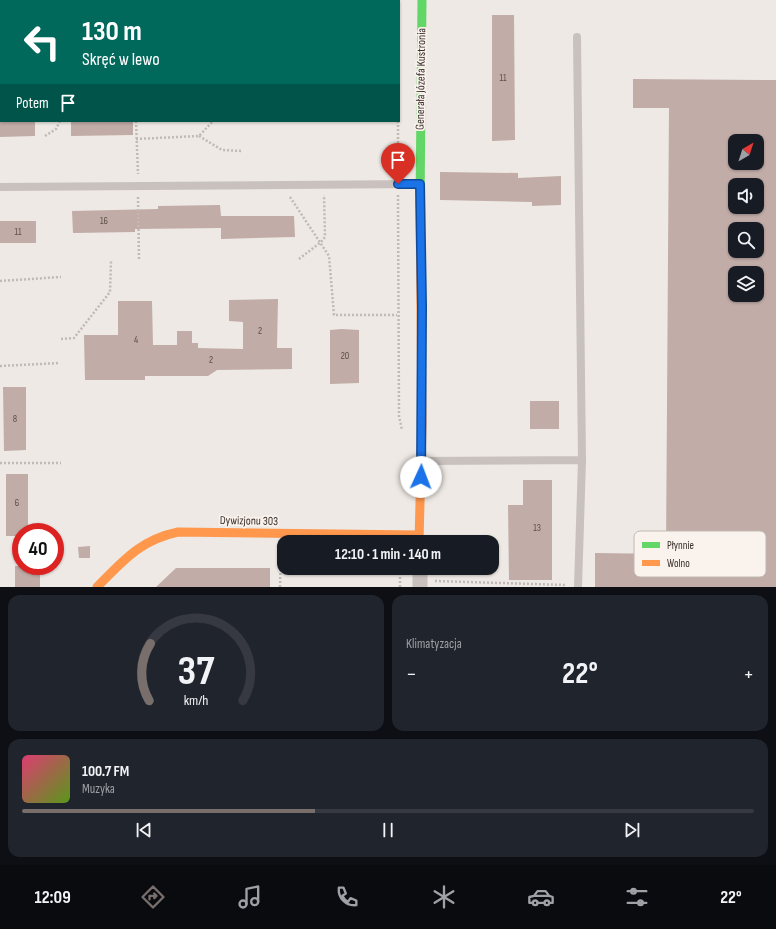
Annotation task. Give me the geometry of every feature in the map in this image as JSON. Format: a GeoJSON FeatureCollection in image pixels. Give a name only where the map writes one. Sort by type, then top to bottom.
{"type":"FeatureCollection","features":[{"type":"Feature","properties":{"kind":"street","name":"Generała Józefa Kustronia"},"geometry":{"type":"LineString","coordinates":[[419,535],[422,278],[420,184],[422,0]]}},
{"type":"Feature","properties":{"kind":"street","name":"Dywizjonu 303"},"geometry":{"type":"LineString","coordinates":[[97,587],[137,548],[149,539],[165,534],[178,532],[316,535]]}},
{"type":"Feature","properties":{"kind":"lane"},"geometry":{"type":"LineString","coordinates":[[577,37],[582,460],[578,586]]}},
{"type":"Feature","properties":{"kind":"lane"},"geometry":{"type":"LineString","coordinates":[[0,188],[420,184]]}},
{"type":"Feature","properties":{"kind":"lane"},"geometry":{"type":"LineString","coordinates":[[421,461],[582,460]]}},
{"type":"Feature","properties":{"kind":"path"},"geometry":{"type":"LineString","coordinates":[[45,136],[56,129],[60,122]]}},
{"type":"Feature","properties":{"kind":"path"},"geometry":{"type":"LineString","coordinates":[[199,136],[212,122]]}},
{"type":"Feature","properties":{"kind":"path"},"geometry":{"type":"LineString","coordinates":[[398,122],[397,315],[399,416],[405,434]]}},
{"type":"Feature","properties":{"kind":"path"},"geometry":{"type":"LineString","coordinates":[[136,140],[199,136],[222,150],[242,151]]}},
{"type":"Feature","properties":{"kind":"path"},"geometry":{"type":"LineString","coordinates":[[287,185],[289,194],[297,208],[329,256],[334,315],[397,315]]}},
{"type":"Feature","properties":{"kind":"path"},"geometry":{"type":"LineString","coordinates":[[299,259],[321,242],[325,237],[324,185]]}},
{"type":"Feature","properties":{"kind":"path"},"geometry":{"type":"LineString","coordinates":[[61,339],[74,338],[110,292],[110,261]]}},
{"type":"Feature","properties":{"kind":"path"},"geometry":{"type":"LineString","coordinates":[[0,281],[61,277]]}},
{"type":"Feature","properties":{"kind":"path"},"geometry":{"type":"LineString","coordinates":[[0,366],[60,363]]}},
{"type":"Feature","properties":{"kind":"path"},"geometry":{"type":"LineString","coordinates":[[0,463],[61,463]]}},
{"type":"Feature","properties":{"kind":"path"},"geometry":{"type":"LineString","coordinates":[[280,587],[281,534]]}},
{"type":"Feature","properties":{"kind":"path"},"geometry":{"type":"LineString","coordinates":[[400,575],[400,587]]}},
{"type":"Feature","properties":{"kind":"path"},"geometry":{"type":"LineString","coordinates":[[426,584],[578,586]]}},
{"type":"Feature","properties":{"kind":"building"},"geometry":{"type":"Polygon","coordinates":[[[492,15],[514,15],[515,140],[492,141],[492,15]]]}},
{"type":"Feature","properties":{"kind":"building"},"geometry":{"type":"Polygon","coordinates":[[[633,79],[776,80],[776,587],[595,587],[595,553],[634,554],[634,577],[766,577],[766,531],[666,531],[669,108],[633,108],[633,79]]]}},
{"type":"Feature","properties":{"kind":"building"},"geometry":{"type":"Polygon","coordinates":[[[0,122],[35,122],[35,136],[0,137],[0,122]]]}},
{"type":"Feature","properties":{"kind":"building"},"geometry":{"type":"Polygon","coordinates":[[[71,122],[133,122],[133,135],[71,136],[71,122]]]}},
{"type":"Feature","properties":{"kind":"building"},"geometry":{"type":"Polygon","coordinates":[[[440,172],[518,173],[518,178],[561,176],[561,205],[532,206],[532,202],[440,200],[440,172]]]}},
{"type":"Feature","properties":{"kind":"building"},"geometry":{"type":"Polygon","coordinates":[[[220,205],[221,216],[294,216],[295,237],[221,239],[221,228],[135,229],[135,232],[73,233],[72,211],[158,209],[158,206],[220,205]]]}},
{"type":"Feature","properties":{"kind":"building"},"geometry":{"type":"Polygon","coordinates":[[[0,221],[36,221],[36,243],[0,243],[0,221]]]}},
{"type":"Feature","properties":{"kind":"building"},"geometry":{"type":"Polygon","coordinates":[[[278,299],[277,348],[292,348],[292,369],[217,370],[208,376],[145,376],[145,380],[85,380],[84,335],[118,335],[118,301],[152,301],[153,345],[177,345],[177,331],[192,331],[192,343],[198,343],[198,348],[243,349],[243,322],[229,321],[229,300],[278,299]]]}},
{"type":"Feature","properties":{"kind":"building"},"geometry":{"type":"Polygon","coordinates":[[[330,330],[359,330],[359,383],[330,384],[330,330]]]}},
{"type":"Feature","properties":{"kind":"building"},"geometry":{"type":"Polygon","coordinates":[[[3,387],[26,387],[26,450],[4,451],[3,387]]]}},
{"type":"Feature","properties":{"kind":"building"},"geometry":{"type":"Polygon","coordinates":[[[530,401],[559,401],[559,429],[530,429],[530,401]]]}},
{"type":"Feature","properties":{"kind":"building"},"geometry":{"type":"Polygon","coordinates":[[[6,474],[28,474],[28,523],[12,523],[12,536],[6,536],[6,474]]]}},
{"type":"Feature","properties":{"kind":"building"},"geometry":{"type":"Polygon","coordinates":[[[523,480],[552,480],[552,580],[509,580],[508,505],[523,505],[523,480]]]}},
{"type":"Feature","properties":{"kind":"building"},"geometry":{"type":"Polygon","coordinates":[[[90,546],[90,558],[79,558],[78,547],[90,546]]]}},
{"type":"Feature","properties":{"kind":"building"},"geometry":{"type":"Polygon","coordinates":[[[176,568],[270,568],[270,587],[156,587],[176,568]]]}},
{"type":"Feature","properties":{"kind":"building"},"geometry":{"type":"Polygon","coordinates":[[[15,575],[40,575],[40,587],[15,587],[15,575]]]}},
{"type":"Feature","properties":{"kind":"traffic: fast"},"geometry":{"type":"LineString","coordinates":[[420,205],[422,0]]}},
{"type":"Feature","properties":{"kind":"traffic: slow"},"geometry":{"type":"LineString","coordinates":[[419,535],[422,424],[420,205]]}},
{"type":"Feature","properties":{"kind":"traffic: slow"},"geometry":{"type":"LineString","coordinates":[[97,587],[124,560],[143,546],[153,540],[178,532],[419,535]]}},
{"type":"Feature","properties":{"kind":"route"},"geometry":{"type":"LineString","coordinates":[[398,184],[420,184],[422,307],[421,477]]}}]}
